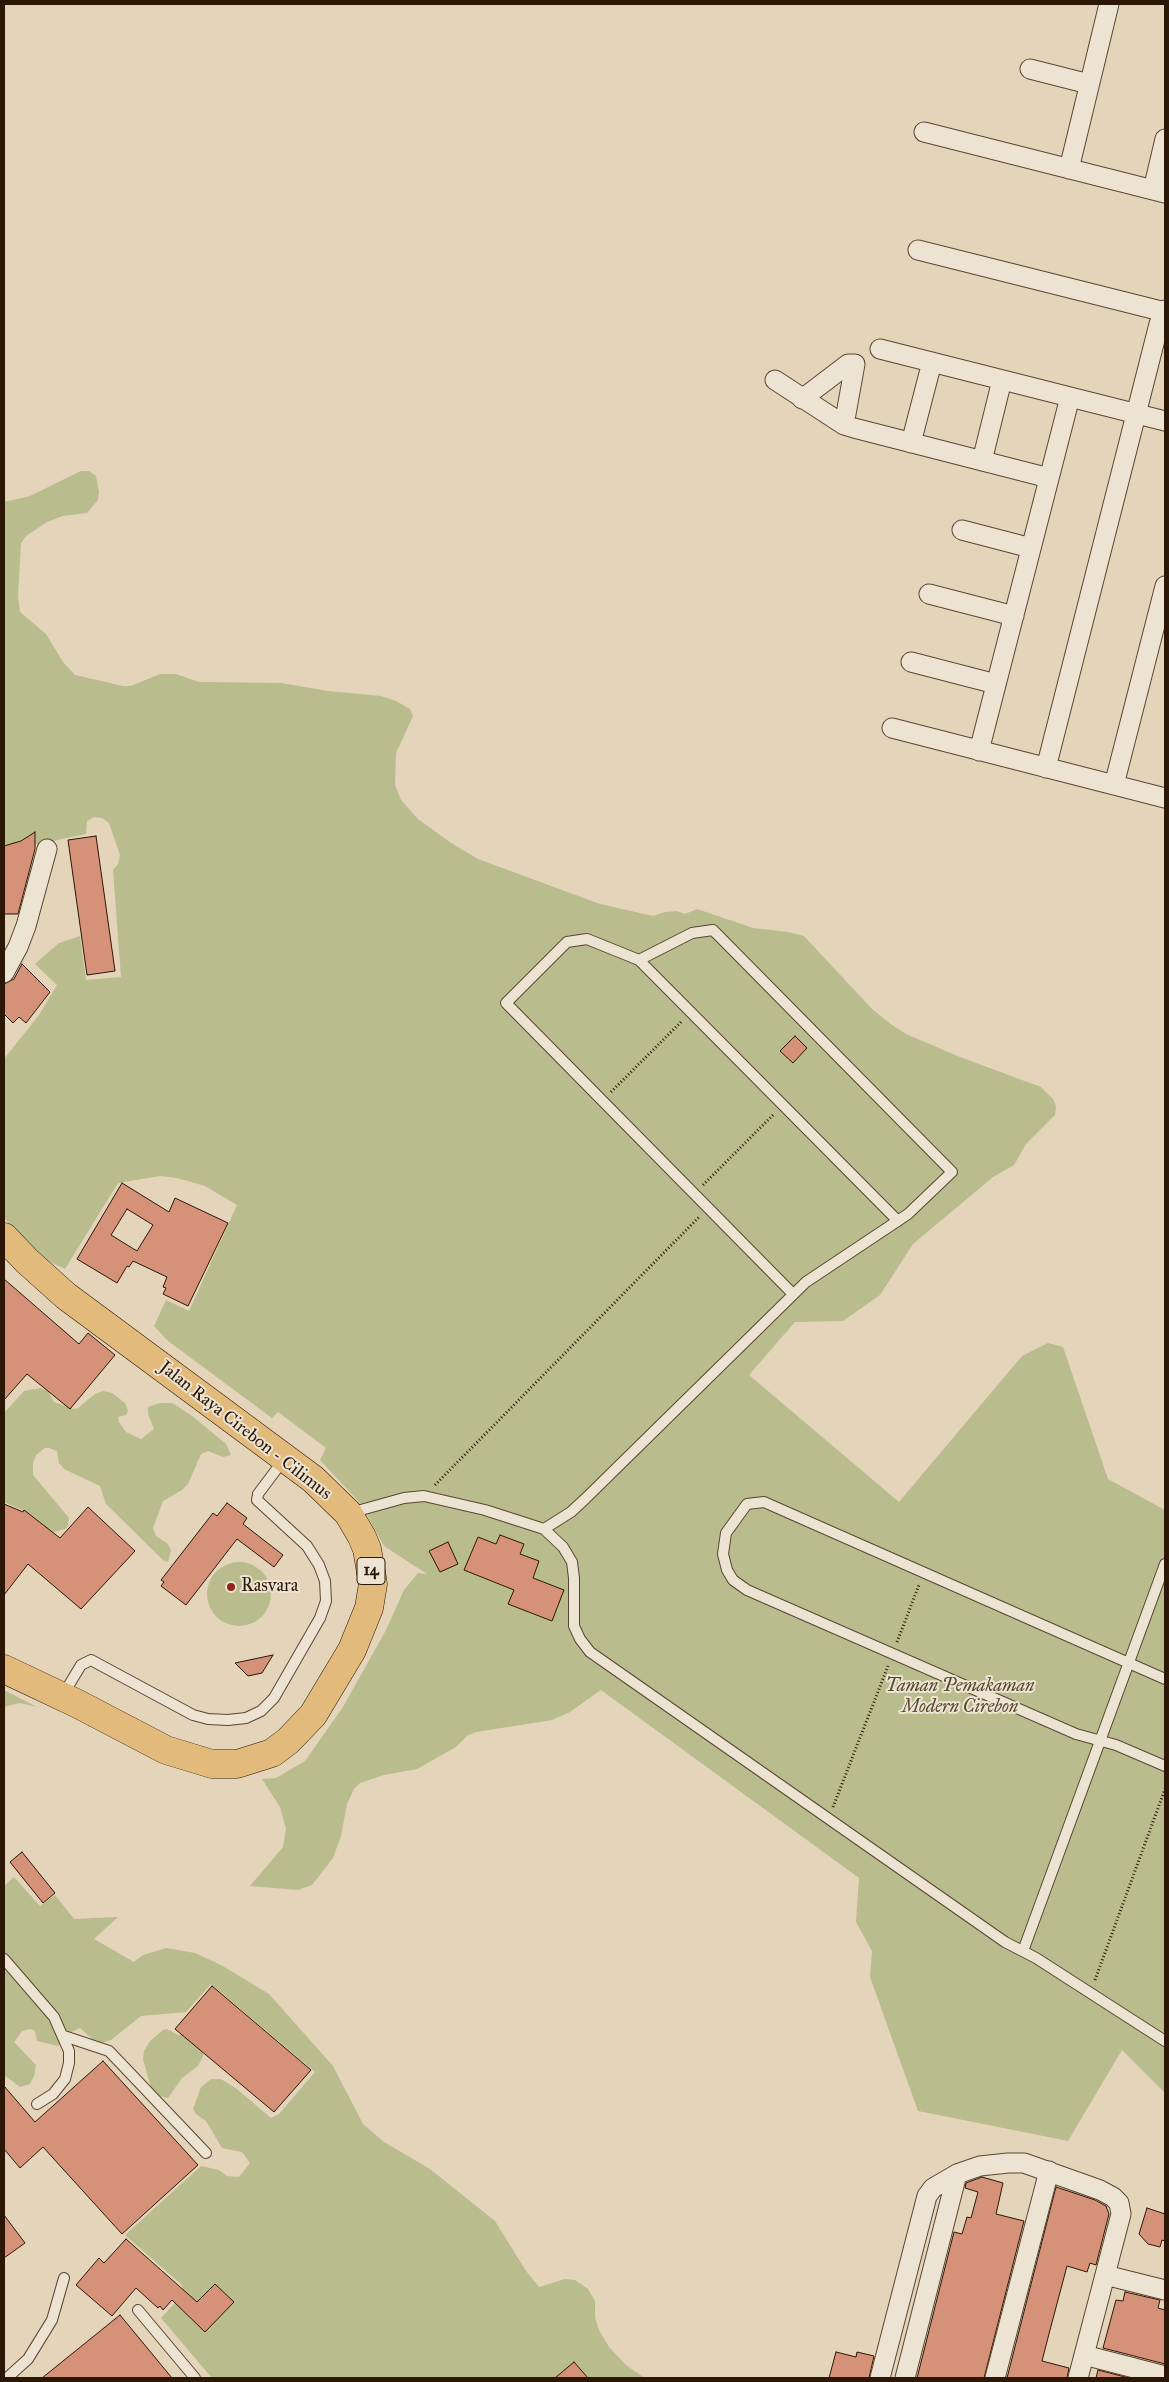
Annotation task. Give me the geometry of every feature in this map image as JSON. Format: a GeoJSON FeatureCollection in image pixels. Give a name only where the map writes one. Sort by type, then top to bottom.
{"type":"FeatureCollection","features":[{"type":"Feature","properties":{"kind":"highway","name":"Jalan Raya Cirebon - Cilimus"},"geometry":{"type":"LineString","coordinates":[[4,1237],[27,1261],[66,1296],[312,1479],[348,1513],[367,1549],[373,1584],[369,1608],[352,1650],[313,1714],[288,1741],[272,1753],[237,1764],[212,1764],[166,1750],[62,1696],[4,1669]]}},
{"type":"Feature","properties":{"kind":"street"},"geometry":{"type":"LineString","coordinates":[[1069,169],[1109,4]]}},
{"type":"Feature","properties":{"kind":"street"},"geometry":{"type":"LineString","coordinates":[[1030,69],[1089,84]]}},
{"type":"Feature","properties":{"kind":"street"},"geometry":{"type":"LineString","coordinates":[[924,132],[1159,192],[1165,139]]}},
{"type":"Feature","properties":{"kind":"street"},"geometry":{"type":"LineString","coordinates":[[918,250],[1165,311],[1136,414],[1046,768]]}},
{"type":"Feature","properties":{"kind":"street"},"geometry":{"type":"LineString","coordinates":[[880,349],[1165,421]]}},
{"type":"Feature","properties":{"kind":"street"},"geometry":{"type":"LineString","coordinates":[[912,443],[932,362]]}},
{"type":"Feature","properties":{"kind":"street"},"geometry":{"type":"LineString","coordinates":[[802,399],[848,364],[855,364],[844,425]]}},
{"type":"Feature","properties":{"kind":"street"},"geometry":{"type":"LineString","coordinates":[[775,380],[844,425],[1049,478]]}},
{"type":"Feature","properties":{"kind":"street"},"geometry":{"type":"LineString","coordinates":[[982,461],[1002,380]]}},
{"type":"Feature","properties":{"kind":"street"},"geometry":{"type":"LineString","coordinates":[[979,751],[1070,397]]}},
{"type":"Feature","properties":{"kind":"street"},"geometry":{"type":"LineString","coordinates":[[962,530],[1031,548]]}},
{"type":"Feature","properties":{"kind":"street"},"geometry":{"type":"LineString","coordinates":[[1114,785],[1165,586]]}},
{"type":"Feature","properties":{"kind":"street"},"geometry":{"type":"LineString","coordinates":[[930,594],[1014,616]]}},
{"type":"Feature","properties":{"kind":"street"},"geometry":{"type":"LineString","coordinates":[[911,662],[996,684]]}},
{"type":"Feature","properties":{"kind":"street"},"geometry":{"type":"LineString","coordinates":[[892,728],[1165,798]]}},
{"type":"Feature","properties":{"kind":"street"},"geometry":{"type":"LineString","coordinates":[[4,973],[26,926],[47,849]]}},
{"type":"Feature","properties":{"kind":"street"},"geometry":{"type":"LineString","coordinates":[[880,2378],[927,2196],[933,2188],[957,2174],[980,2166],[1008,2163],[1024,2163],[1049,2171],[1100,2190],[1113,2197],[1119,2203],[1120,2214],[1078,2378]]}},
{"type":"Feature","properties":{"kind":"street"},"geometry":{"type":"LineString","coordinates":[[995,2378],[1049,2171]]}},
{"type":"Feature","properties":{"kind":"street"},"geometry":{"type":"LineString","coordinates":[[904,2378],[957,2174]]}},
{"type":"Feature","properties":{"kind":"street"},"geometry":{"type":"LineString","coordinates":[[1105,2275],[1165,2290]]}},
{"type":"Feature","properties":{"kind":"street"},"geometry":{"type":"LineString","coordinates":[[1084,2355],[1165,2376]]}},
{"type":"Feature","properties":{"kind":"lane"},"geometry":{"type":"LineString","coordinates":[[544,1530],[571,1512],[585,1499],[806,1282],[898,1221],[952,1172],[713,930],[692,933],[639,960]]}},
{"type":"Feature","properties":{"kind":"lane"},"geometry":{"type":"LineString","coordinates":[[793,1294],[506,1003],[567,942],[587,939],[639,960],[898,1221]]}},
{"type":"Feature","properties":{"kind":"lane"},"geometry":{"type":"LineString","coordinates":[[62,1696],[81,1665],[91,1660],[193,1715],[208,1719],[228,1720],[246,1718],[261,1711],[274,1698],[320,1618],[326,1601],[324,1581],[319,1565],[307,1546],[257,1500],[258,1494],[286,1458]]}},
{"type":"Feature","properties":{"kind":"lane"},"geometry":{"type":"LineString","coordinates":[[348,1513],[404,1498],[424,1496],[485,1510],[544,1530],[563,1546],[572,1562],[574,1626],[580,1639],[590,1652],[1005,1942],[1091,1992],[1165,2041]]}},
{"type":"Feature","properties":{"kind":"lane"},"geometry":{"type":"LineString","coordinates":[[1165,1678],[764,1502],[747,1504],[726,1533],[723,1554],[727,1570],[733,1580],[747,1590],[1076,1734],[1116,1745],[1165,1766]]}},
{"type":"Feature","properties":{"kind":"lane"},"geometry":{"type":"LineString","coordinates":[[1023,1951],[1165,1564]]}},
{"type":"Feature","properties":{"kind":"lane"},"geometry":{"type":"LineString","coordinates":[[4,1959],[54,2017],[69,2051],[70,2063],[65,2079],[53,2094],[37,2104]]}},
{"type":"Feature","properties":{"kind":"lane"},"geometry":{"type":"LineString","coordinates":[[64,2036],[108,2051],[206,2154]]}},
{"type":"Feature","properties":{"kind":"lane"},"geometry":{"type":"LineString","coordinates":[[7,2378],[28,2360],[52,2320],[64,2278]]}},
{"type":"Feature","properties":{"kind":"lane"},"geometry":{"type":"LineString","coordinates":[[138,2310],[195,2378]]}},
{"type":"Feature","properties":{"kind":"path"},"geometry":{"type":"LineString","coordinates":[[602,1101],[691,1012]]}},
{"type":"Feature","properties":{"kind":"path"},"geometry":{"type":"LineString","coordinates":[[694,1194],[783,1105]]}},
{"type":"Feature","properties":{"kind":"path"},"geometry":{"type":"LineString","coordinates":[[424,1496],[708,1208]]}},
{"type":"Feature","properties":{"kind":"path"},"geometry":{"type":"LineString","coordinates":[[828,1820],[924,1573]]}},
{"type":"Feature","properties":{"kind":"path"},"geometry":{"type":"LineString","coordinates":[[1091,1992],[1165,1789]]}},
{"type":"Feature","properties":{"kind":"green space","name":"Taman Pemakaman Modern Cirebon"},"geometry":{"type":"Polygon","coordinates":[[[81,471],[89,471],[96,476],[99,492],[98,500],[87,513],[63,516],[47,522],[26,536],[21,543],[18,596],[20,612],[46,634],[63,662],[75,675],[123,686],[131,686],[160,674],[176,674],[199,682],[281,683],[328,691],[381,696],[396,701],[410,709],[413,716],[396,753],[395,785],[401,800],[418,819],[451,843],[478,859],[600,904],[653,916],[677,911],[685,914],[697,909],[753,928],[804,936],[872,1009],[892,1025],[906,1034],[960,1057],[1041,1087],[1053,1099],[1056,1106],[1055,1115],[1026,1144],[1014,1165],[993,1177],[913,1244],[880,1295],[843,1321],[795,1322],[749,1375],[899,1502],[1022,1356],[1048,1343],[1063,1347],[1108,1479],[1165,1510],[1165,2093],[1122,2050],[1068,2141],[918,2111],[870,1977],[872,1951],[856,1922],[859,1878],[601,1690],[570,1712],[552,1720],[476,1732],[468,1735],[456,1747],[417,1769],[384,1775],[360,1783],[354,1789],[347,1804],[341,1836],[333,1858],[312,1885],[298,1890],[250,1886],[283,1847],[286,1829],[280,1807],[262,1779],[276,1778],[305,1761],[343,1707],[386,1630],[404,1590],[418,1573],[427,1574],[384,1546],[361,1504],[320,1460],[326,1448],[278,1412],[272,1418],[168,1341],[154,1326],[166,1300],[189,1311],[237,1205],[205,1186],[177,1178],[160,1176],[118,1183],[65,1269],[50,1262],[30,1245],[4,1218],[4,1059],[39,1015],[57,985],[35,964],[59,943],[80,936],[86,980],[121,977],[113,870],[118,864],[120,855],[109,823],[102,818],[94,817],[87,821],[86,834],[4,851],[4,502],[30,496],[81,471]]]}},
{"type":"Feature","properties":{"kind":"green space"},"geometry":{"type":"Polygon","coordinates":[[[40,1388],[48,1391],[54,1402],[74,1409],[78,1408],[95,1394],[103,1391],[112,1393],[125,1403],[128,1411],[126,1415],[118,1417],[119,1422],[126,1432],[141,1439],[154,1429],[148,1414],[148,1407],[160,1403],[172,1403],[191,1415],[226,1444],[231,1455],[223,1457],[208,1451],[201,1454],[188,1484],[182,1490],[163,1501],[153,1528],[156,1536],[167,1543],[171,1550],[168,1562],[164,1561],[106,1504],[100,1486],[64,1469],[59,1463],[57,1451],[49,1448],[45,1448],[36,1455],[33,1463],[33,1475],[69,1518],[68,1526],[65,1529],[46,1534],[26,1512],[4,1502],[4,1413],[24,1391],[40,1388]]]}},
{"type":"Feature","properties":{"kind":"green space"},"geometry":{"type":"Polygon","coordinates":[[[239,1562],[257,1567],[262,1571],[266,1576],[271,1594],[266,1612],[262,1617],[257,1621],[239,1626],[221,1621],[216,1617],[212,1612],[207,1594],[212,1576],[216,1571],[221,1567],[239,1562]]]}},
{"type":"Feature","properties":{"kind":"green space"},"geometry":{"type":"Polygon","coordinates":[[[4,1690],[37,1707],[20,1703],[4,1707],[4,1690]]]}},
{"type":"Feature","properties":{"kind":"green space"},"geometry":{"type":"Polygon","coordinates":[[[14,1877],[40,1906],[55,1895],[74,1919],[118,1917],[94,1939],[134,1962],[143,1955],[166,1948],[195,1953],[221,1965],[269,1994],[333,2066],[363,2124],[384,2142],[430,2169],[495,2221],[526,2271],[539,2287],[565,2279],[575,2280],[588,2289],[595,2301],[595,2318],[599,2330],[609,2347],[627,2366],[645,2378],[212,2378],[161,2318],[176,2302],[183,2291],[182,2285],[125,2235],[201,2166],[219,2170],[227,2176],[239,2177],[250,2163],[242,2152],[222,2148],[206,2121],[196,2114],[193,2109],[201,2087],[211,2079],[221,2079],[237,2089],[271,2118],[279,2114],[315,2072],[211,1984],[186,2012],[141,2016],[111,2040],[98,2044],[80,2028],[71,2032],[58,2046],[37,2041],[35,2031],[30,2029],[22,2031],[14,2042],[36,2065],[30,2084],[20,2087],[4,2075],[4,1886],[14,1877]]]}},
{"type":"Feature","properties":{"kind":"green space"},"geometry":{"type":"Polygon","coordinates":[[[167,2029],[178,2035],[185,2034],[203,2048],[203,2056],[198,2066],[182,2078],[168,2098],[160,2096],[151,2088],[143,2059],[144,2051],[150,2041],[167,2029]]]}},
{"type":"Feature","properties":{"kind":"building"},"geometry":{"type":"Polygon","coordinates":[[[35,832],[35,849],[18,914],[4,914],[4,846],[21,841],[35,832]]]}},
{"type":"Feature","properties":{"kind":"building"},"geometry":{"type":"Polygon","coordinates":[[[96,836],[115,971],[87,975],[68,840],[96,836]]]}},
{"type":"Feature","properties":{"kind":"building"},"geometry":{"type":"Polygon","coordinates":[[[22,964],[50,992],[26,1023],[19,1017],[13,1023],[4,1014],[4,984],[14,979],[22,964]]]}},
{"type":"Feature","properties":{"kind":"building"},"geometry":{"type":"Polygon","coordinates":[[[795,1036],[807,1048],[793,1063],[780,1051],[795,1036]]]}},
{"type":"Feature","properties":{"kind":"building"},"geometry":{"type":"Polygon","coordinates":[[[122,1183],[169,1212],[175,1198],[228,1223],[188,1306],[163,1294],[166,1288],[163,1287],[167,1277],[133,1261],[129,1267],[127,1266],[117,1283],[77,1259],[122,1183]],[[127,1209],[111,1235],[137,1251],[153,1225],[127,1209]]]}},
{"type":"Feature","properties":{"kind":"building"},"geometry":{"type":"Polygon","coordinates":[[[4,1279],[79,1344],[88,1333],[115,1355],[70,1409],[27,1374],[4,1400],[4,1279]]]}},
{"type":"Feature","properties":{"kind":"building"},"geometry":{"type":"Polygon","coordinates":[[[227,1503],[247,1518],[243,1524],[283,1555],[274,1567],[237,1539],[186,1605],[161,1586],[164,1582],[161,1580],[213,1513],[217,1516],[227,1503]]]}},
{"type":"Feature","properties":{"kind":"building"},"geometry":{"type":"Polygon","coordinates":[[[4,1504],[23,1512],[24,1510],[60,1538],[88,1507],[135,1551],[81,1609],[28,1564],[4,1595],[4,1504]]]}},
{"type":"Feature","properties":{"kind":"building"},"geometry":{"type":"Polygon","coordinates":[[[500,1535],[524,1544],[520,1554],[539,1561],[533,1578],[564,1590],[552,1621],[508,1604],[514,1590],[464,1570],[478,1537],[496,1544],[500,1535]]]}},
{"type":"Feature","properties":{"kind":"building"},"geometry":{"type":"Polygon","coordinates":[[[448,1542],[458,1564],[440,1572],[429,1551],[448,1542]]]}},
{"type":"Feature","properties":{"kind":"building"},"geometry":{"type":"Polygon","coordinates":[[[273,1655],[262,1673],[248,1676],[235,1663],[273,1655]]]}},
{"type":"Feature","properties":{"kind":"building"},"geometry":{"type":"Polygon","coordinates":[[[22,1852],[55,1893],[43,1903],[10,1862],[22,1852]]]}},
{"type":"Feature","properties":{"kind":"building"},"geometry":{"type":"Polygon","coordinates":[[[212,1986],[311,2070],[274,2112],[175,2029],[212,1986]]]}},
{"type":"Feature","properties":{"kind":"building"},"geometry":{"type":"Polygon","coordinates":[[[103,2061],[198,2165],[122,2234],[43,2147],[20,2168],[4,2149],[4,2086],[35,2122],[103,2061]]]}},
{"type":"Feature","properties":{"kind":"building"},"geometry":{"type":"Polygon","coordinates":[[[982,2177],[1003,2183],[996,2214],[1024,2221],[984,2378],[917,2378],[954,2232],[962,2234],[967,2217],[971,2218],[978,2192],[965,2188],[966,2183],[982,2177]]]}},
{"type":"Feature","properties":{"kind":"building"},"geometry":{"type":"Polygon","coordinates":[[[1056,2187],[1095,2200],[1106,2206],[1109,2214],[1096,2265],[1090,2263],[1087,2272],[1067,2266],[1042,2361],[1069,2368],[1067,2378],[1007,2378],[1056,2187]]]}},
{"type":"Feature","properties":{"kind":"building"},"geometry":{"type":"Polygon","coordinates":[[[1147,2208],[1165,2214],[1165,2241],[1162,2240],[1160,2247],[1148,2244],[1139,2234],[1147,2208]]]}},
{"type":"Feature","properties":{"kind":"building"},"geometry":{"type":"Polygon","coordinates":[[[4,2215],[25,2243],[4,2258],[4,2215]]]}},
{"type":"Feature","properties":{"kind":"building"},"geometry":{"type":"Polygon","coordinates":[[[126,2239],[197,2302],[215,2284],[234,2302],[205,2332],[172,2300],[163,2310],[160,2306],[158,2308],[136,2288],[112,2316],[76,2285],[99,2258],[104,2263],[126,2239]]]}},
{"type":"Feature","properties":{"kind":"building"},"geometry":{"type":"Polygon","coordinates":[[[1125,2292],[1160,2300],[1158,2308],[1165,2310],[1165,2364],[1103,2348],[1116,2300],[1123,2301],[1125,2292]]]}},
{"type":"Feature","properties":{"kind":"building"},"geometry":{"type":"Polygon","coordinates":[[[120,2315],[172,2378],[42,2378],[120,2315]]]}},
{"type":"Feature","properties":{"kind":"building"},"geometry":{"type":"Polygon","coordinates":[[[836,2352],[856,2357],[857,2352],[874,2356],[869,2378],[829,2378],[836,2352]]]}},
{"type":"Feature","properties":{"kind":"building"},"geometry":{"type":"Polygon","coordinates":[[[574,2362],[588,2378],[555,2378],[574,2362]]]}},
{"type":"Feature","properties":{"kind":"building"},"geometry":{"type":"Polygon","coordinates":[[[1098,2370],[1129,2378],[1096,2378],[1098,2370]]]}},
{"type":"Feature","properties":{"kind":"place","name":"Rasvara"},"geometry":{"type":"Point","coordinates":[231,1587]}}]}
